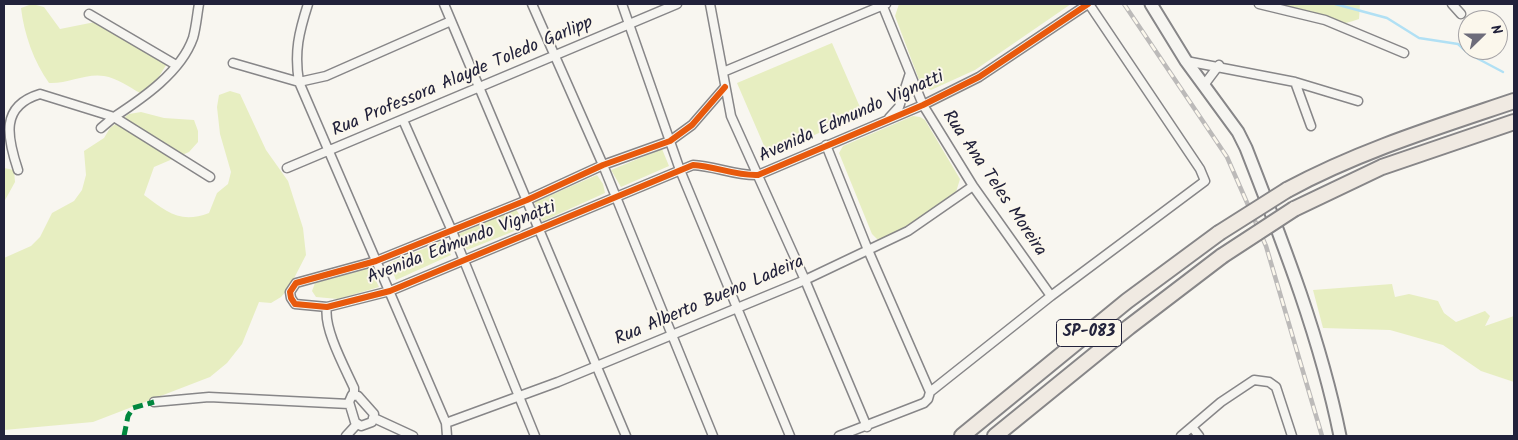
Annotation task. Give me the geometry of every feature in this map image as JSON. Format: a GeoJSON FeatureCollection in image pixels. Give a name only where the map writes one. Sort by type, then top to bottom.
{"type":"FeatureCollection","features":[{"type":"Feature","properties":{"kind":"highway","name":"SP-083"},"geometry":{"type":"LineString","coordinates":[[962,436],[1127,301],[1219,233],[1287,190],[1319,173],[1383,146],[1514,101]]}},
{"type":"Feature","properties":{"kind":"highway","name":"SP-083"},"geometry":{"type":"LineString","coordinates":[[995,436],[1128,327],[1222,256],[1294,209],[1382,167],[1514,122]]}},
{"type":"Feature","properties":{"kind":"street"},"geometry":{"type":"LineString","coordinates":[[101,128],[149,91],[186,55],[193,37],[199,4]]}},
{"type":"Feature","properties":{"kind":"street"},"geometry":{"type":"LineString","coordinates":[[308,4],[299,31],[295,59],[298,82],[446,423],[447,436]]}},
{"type":"Feature","properties":{"kind":"street"},"geometry":{"type":"LineString","coordinates":[[444,4],[626,436]]}},
{"type":"Feature","properties":{"kind":"street"},"geometry":{"type":"LineString","coordinates":[[532,4],[603,165],[713,436]]}},
{"type":"Feature","properties":{"kind":"street"},"geometry":{"type":"LineString","coordinates":[[622,4],[680,170],[790,436]]}},
{"type":"Feature","properties":{"kind":"street","name":"Rua Professora Alayde Toledo Garlipp"},"geometry":{"type":"LineString","coordinates":[[287,168],[678,4]]}},
{"type":"Feature","properties":{"kind":"street"},"geometry":{"type":"LineString","coordinates":[[710,4],[723,72],[724,87],[731,116],[805,280],[867,427]]}},
{"type":"Feature","properties":{"kind":"street"},"geometry":{"type":"LineString","coordinates":[[723,72],[883,4]]}},
{"type":"Feature","properties":{"kind":"street","name":"Rua Ana Teles Moreira"},"geometry":{"type":"LineString","coordinates":[[883,4],[923,105],[973,186],[1051,296]]}},
{"type":"Feature","properties":{"kind":"street"},"geometry":{"type":"LineString","coordinates":[[839,436],[867,427],[924,403],[928,399],[930,392],[1051,296],[1205,181],[1200,169],[1089,4]]}},
{"type":"Feature","properties":{"kind":"street","name":"Avenida Edmundo Vignatti"},"geometry":{"type":"LineString","coordinates":[[724,87],[692,124],[670,141],[603,165],[527,200],[376,261],[299,282],[291,288],[290,295],[295,304],[327,306],[390,291],[464,262],[693,165],[705,165],[739,175],[758,175],[923,105],[979,78],[1089,4]]}},
{"type":"Feature","properties":{"kind":"street"},"geometry":{"type":"LineString","coordinates":[[1151,4],[1186,61],[1238,132],[1246,148],[1293,268],[1327,376],[1340,436]]}},
{"type":"Feature","properties":{"kind":"street"},"geometry":{"type":"LineString","coordinates":[[1259,4],[1325,20],[1404,53]]}},
{"type":"Feature","properties":{"kind":"street"},"geometry":{"type":"LineString","coordinates":[[90,14],[176,66]]}},
{"type":"Feature","properties":{"kind":"street"},"geometry":{"type":"LineString","coordinates":[[233,63],[298,82],[326,76],[451,21]]}},
{"type":"Feature","properties":{"kind":"street"},"geometry":{"type":"LineString","coordinates":[[1186,61],[1219,65],[1296,82],[1358,101]]}},
{"type":"Feature","properties":{"kind":"street"},"geometry":{"type":"LineString","coordinates":[[1204,85],[1219,65]]}},
{"type":"Feature","properties":{"kind":"street"},"geometry":{"type":"LineString","coordinates":[[889,119],[899,107],[910,73]]}},
{"type":"Feature","properties":{"kind":"street"},"geometry":{"type":"LineString","coordinates":[[1296,82],[1311,126]]}},
{"type":"Feature","properties":{"kind":"street"},"geometry":{"type":"LineString","coordinates":[[18,170],[9,138],[8,119],[14,108],[32,96],[40,94],[114,117],[210,177]]}},
{"type":"Feature","properties":{"kind":"street"},"geometry":{"type":"LineString","coordinates":[[403,120],[452,231],[535,436]]}},
{"type":"Feature","properties":{"kind":"street"},"geometry":{"type":"LineString","coordinates":[[826,145],[868,250],[930,392]]}},
{"type":"Feature","properties":{"kind":"street","name":"Rua Alberto Bueno Ladeira"},"geometry":{"type":"LineString","coordinates":[[446,423],[596,366],[805,280],[908,231],[973,186]]}},
{"type":"Feature","properties":{"kind":"street"},"geometry":{"type":"LineString","coordinates":[[327,306],[326,312],[333,338],[354,388],[354,395],[350,398],[349,404],[357,424]]}},
{"type":"Feature","properties":{"kind":"street"},"geometry":{"type":"LineString","coordinates":[[1181,436],[1222,402],[1254,380],[1269,382],[1276,388],[1292,436]]}},
{"type":"Feature","properties":{"kind":"street"},"geometry":{"type":"LineString","coordinates":[[354,395],[358,396],[374,414],[372,422],[364,426],[357,424]]}},
{"type":"Feature","properties":{"kind":"street"},"geometry":{"type":"LineString","coordinates":[[154,402],[209,397],[349,404]]}},
{"type":"Feature","properties":{"kind":"street"},"geometry":{"type":"LineString","coordinates":[[374,418],[413,436]]}},
{"type":"Feature","properties":{"kind":"street"},"geometry":{"type":"LineString","coordinates":[[346,436],[357,424]]}},
{"type":"Feature","properties":{"kind":"street"},"geometry":{"type":"LineString","coordinates":[[1192,427],[1199,436]]}},
{"type":"Feature","properties":{"kind":"green space"},"geometry":{"type":"Polygon","coordinates":[[[32,4],[44,7],[60,29],[95,22],[139,44],[167,54],[168,62],[152,88],[140,93],[109,77],[97,75],[49,83],[34,57],[25,28],[21,8],[32,4]]]}},
{"type":"Feature","properties":{"kind":"green space"},"geometry":{"type":"Polygon","coordinates":[[[899,4],[1071,4],[975,70],[931,90],[921,85],[895,16],[899,4]]]}},
{"type":"Feature","properties":{"kind":"green space"},"geometry":{"type":"Polygon","coordinates":[[[1278,4],[1360,4],[1359,19],[1337,24],[1327,24],[1298,15],[1278,4]]]}},
{"type":"Feature","properties":{"kind":"green space"},"geometry":{"type":"Polygon","coordinates":[[[832,43],[863,114],[768,155],[737,83],[832,43]]]}},
{"type":"Feature","properties":{"kind":"green space"},"geometry":{"type":"Polygon","coordinates":[[[230,91],[240,94],[266,150],[288,181],[303,228],[306,255],[289,288],[281,297],[271,303],[259,302],[242,344],[227,363],[210,377],[93,422],[4,430],[4,258],[31,246],[40,237],[52,213],[74,201],[82,190],[86,175],[84,151],[104,138],[110,128],[129,114],[141,112],[164,118],[194,120],[198,131],[198,142],[189,152],[154,167],[144,195],[160,207],[182,217],[199,216],[209,213],[217,193],[228,184],[231,172],[220,134],[217,107],[219,95],[230,91]]]}},
{"type":"Feature","properties":{"kind":"green space"},"geometry":{"type":"Polygon","coordinates":[[[913,116],[925,120],[960,179],[956,192],[929,212],[894,233],[877,239],[872,234],[839,153],[843,146],[913,116]]]}},
{"type":"Feature","properties":{"kind":"green space"},"geometry":{"type":"Polygon","coordinates":[[[662,149],[669,166],[621,187],[611,170],[662,149]]]}},
{"type":"Feature","properties":{"kind":"green space"},"geometry":{"type":"Polygon","coordinates":[[[4,168],[14,170],[15,182],[4,202],[4,168]]]}},
{"type":"Feature","properties":{"kind":"green space"},"geometry":{"type":"Polygon","coordinates":[[[597,175],[603,184],[605,193],[543,221],[536,212],[535,202],[597,175]]]}},
{"type":"Feature","properties":{"kind":"green space"},"geometry":{"type":"Polygon","coordinates":[[[516,209],[521,218],[522,228],[467,250],[458,234],[516,209]]]}},
{"type":"Feature","properties":{"kind":"green space"},"geometry":{"type":"Polygon","coordinates":[[[445,240],[451,255],[396,280],[389,263],[445,240]]]}},
{"type":"Feature","properties":{"kind":"green space"},"geometry":{"type":"Polygon","coordinates":[[[370,268],[379,287],[338,299],[316,297],[312,291],[315,283],[370,268]]]}},
{"type":"Feature","properties":{"kind":"green space"},"geometry":{"type":"Polygon","coordinates":[[[1392,284],[1395,297],[1409,294],[1438,301],[1444,313],[1456,322],[1485,311],[1490,316],[1485,326],[1514,316],[1514,382],[1481,371],[1443,345],[1390,330],[1323,328],[1313,290],[1392,284]]]}},
{"type":"Feature","properties":{"kind":"waterway"},"geometry":{"type":"LineString","coordinates":[[1335,4],[1387,18],[1419,38],[1458,44],[1469,54],[1503,72]]}},
{"type":"Feature","properties":{"kind":"railway"},"geometry":{"type":"LineString","coordinates":[[1124,4],[1227,157],[1266,246],[1322,436]]}},
{"type":"Feature","properties":{"kind":"marked path"},"geometry":{"type":"LineString","coordinates":[[124,436],[128,416],[133,408],[154,402]]}},
{"type":"Feature","properties":{"kind":"cycle path"},"geometry":{"type":"LineString","coordinates":[[725,87],[692,125],[670,141],[603,165],[527,200],[376,261],[296,283],[290,292],[291,298],[295,304],[327,307],[390,291],[693,165],[741,174],[758,175],[923,105],[979,77],[1088,4]]}}]}
